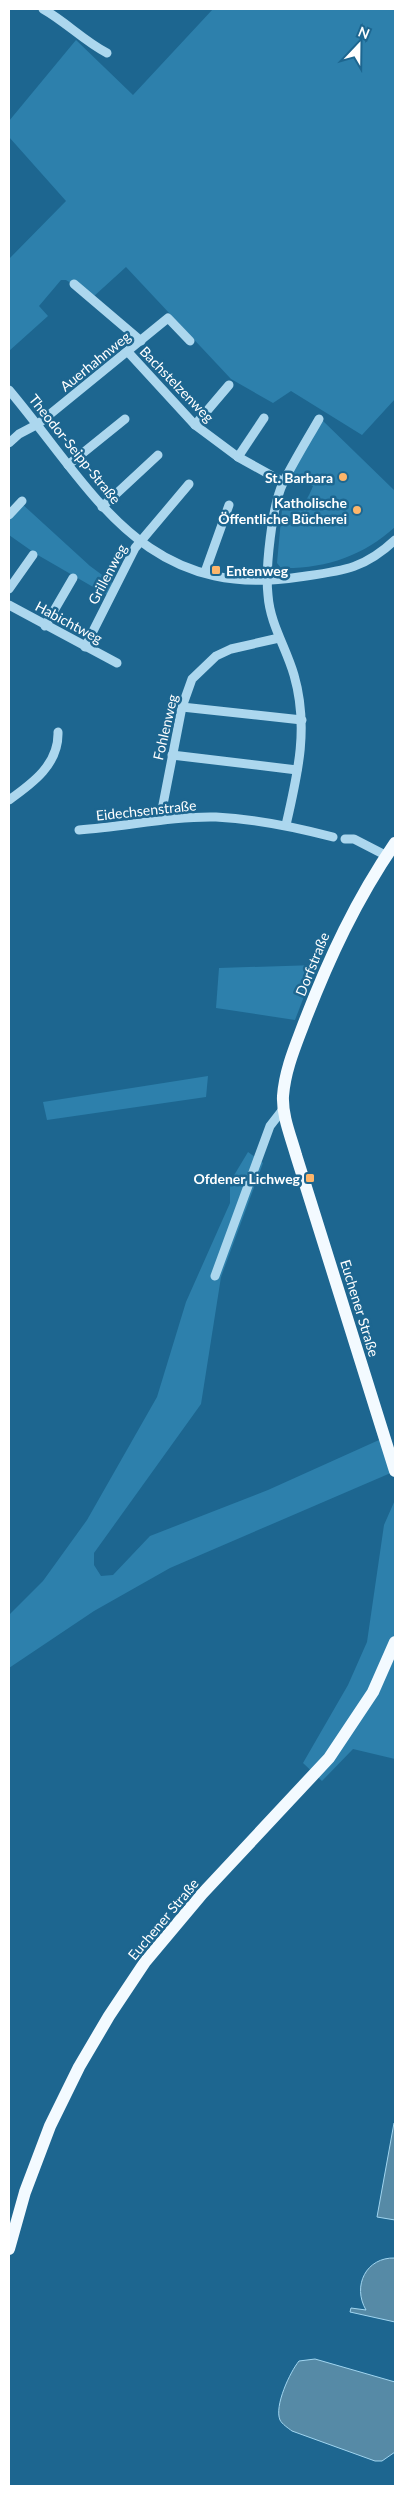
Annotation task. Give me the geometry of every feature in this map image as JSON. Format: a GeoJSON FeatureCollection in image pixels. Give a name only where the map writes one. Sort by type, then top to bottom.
{"type":"FeatureCollection","features":[{"type":"Feature","properties":{"kind":"main road","name":"Dorfstraße"},"geometry":{"type":"LineString","coordinates":[[296,1155],[284,1108],[284,1086],[289,1065],[340,934],[395,843]]}},
{"type":"Feature","properties":{"kind":"main road","name":"Euchener Straße"},"geometry":{"type":"LineString","coordinates":[[296,1155],[395,1471]]}},
{"type":"Feature","properties":{"kind":"main road","name":"Euchener Straße"},"geometry":{"type":"LineString","coordinates":[[9,2249],[25,2192],[50,2126],[79,2067],[109,2016],[146,1962],[202,1894],[329,1758],[372,1692],[395,1642]]}},
{"type":"Feature","properties":{"kind":"street"},"geometry":{"type":"LineString","coordinates":[[43,9],[69,26],[91,45],[108,53]]}},
{"type":"Feature","properties":{"kind":"street"},"geometry":{"type":"LineString","coordinates":[[74,284],[141,341]]}},
{"type":"Feature","properties":{"kind":"street","name":"Auerhahnweg"},"geometry":{"type":"LineString","coordinates":[[9,443],[19,434],[38,424],[168,318],[190,341]]}},
{"type":"Feature","properties":{"kind":"street","name":"Bachstelzenweg"},"geometry":{"type":"LineString","coordinates":[[128,352],[195,425],[238,457],[283,482]]}},
{"type":"Feature","properties":{"kind":"street"},"geometry":{"type":"LineString","coordinates":[[195,425],[229,386]]}},
{"type":"Feature","properties":{"kind":"street","name":"Theodor-Seipp-Straße"},"geometry":{"type":"LineString","coordinates":[[9,390],[38,424],[102,507],[141,542],[165,558],[205,572],[236,578],[286,579],[352,568],[378,555],[395,540]]}},
{"type":"Feature","properties":{"kind":"street"},"geometry":{"type":"LineString","coordinates":[[238,457],[264,418]]}},
{"type":"Feature","properties":{"kind":"street"},"geometry":{"type":"LineString","coordinates":[[68,465],[126,419]]}},
{"type":"Feature","properties":{"kind":"street"},"geometry":{"type":"LineString","coordinates":[[286,825],[297,770],[302,720],[301,704],[293,672],[272,623],[267,580],[272,523],[283,482],[319,419]]}},
{"type":"Feature","properties":{"kind":"street"},"geometry":{"type":"LineString","coordinates":[[102,507],[158,455]]}},
{"type":"Feature","properties":{"kind":"street","name":"Grillenweg"},"geometry":{"type":"LineString","coordinates":[[84,646],[135,548],[189,484]]}},
{"type":"Feature","properties":{"kind":"street"},"geometry":{"type":"LineString","coordinates":[[9,515],[22,500]]}},
{"type":"Feature","properties":{"kind":"street"},"geometry":{"type":"LineString","coordinates":[[205,572],[228,505]]}},
{"type":"Feature","properties":{"kind":"street"},"geometry":{"type":"LineString","coordinates":[[9,589],[33,555]]}},
{"type":"Feature","properties":{"kind":"street"},"geometry":{"type":"LineString","coordinates":[[45,626],[73,578]]}},
{"type":"Feature","properties":{"kind":"street","name":"Habichtweg"},"geometry":{"type":"LineString","coordinates":[[9,605],[45,626],[117,662]]}},
{"type":"Feature","properties":{"kind":"street","name":"Fohlenweg"},"geometry":{"type":"LineString","coordinates":[[160,820],[182,707],[192,679],[216,656],[232,649],[279,638]]}},
{"type":"Feature","properties":{"kind":"street"},"geometry":{"type":"LineString","coordinates":[[182,707],[302,720]]}},
{"type":"Feature","properties":{"kind":"street"},"geometry":{"type":"LineString","coordinates":[[9,800],[45,770],[59,747],[58,732]]}},
{"type":"Feature","properties":{"kind":"street"},"geometry":{"type":"LineString","coordinates":[[172,755],[297,770]]}},
{"type":"Feature","properties":{"kind":"street","name":"Eidechsenstraße"},"geometry":{"type":"LineString","coordinates":[[80,830],[160,820],[216,817],[286,825],[333,837]]}},
{"type":"Feature","properties":{"kind":"street"},"geometry":{"type":"LineString","coordinates":[[345,839],[354,839],[386,856]]}},
{"type":"Feature","properties":{"kind":"street"},"geometry":{"type":"LineString","coordinates":[[215,1276],[270,1126],[284,1108]]}},
{"type":"Feature","properties":{"kind":"shaded area"},"geometry":{"type":"Polygon","coordinates":[[[213,9],[395,9],[395,399],[362,435],[291,391],[273,403],[231,379],[126,267],[93,297],[66,280],[61,280],[39,306],[48,316],[9,351],[9,259],[66,201],[9,137],[9,121],[76,40],[133,95],[213,9]]]}},
{"type":"Feature","properties":{"kind":"shaded area"},"geometry":{"type":"Polygon","coordinates":[[[321,419],[395,491],[395,527],[370,546],[342,559],[313,566],[281,568],[277,563],[282,509],[293,510],[298,508],[308,497],[313,486],[290,476],[321,419]]]}},
{"type":"Feature","properties":{"kind":"shaded area"},"geometry":{"type":"Polygon","coordinates":[[[21,503],[90,566],[113,583],[107,595],[36,554],[9,535],[9,518],[21,503]]]}},
{"type":"Feature","properties":{"kind":"shaded area"},"geometry":{"type":"Polygon","coordinates":[[[316,965],[295,1020],[216,1008],[219,968],[316,965]]]}},
{"type":"Feature","properties":{"kind":"shaded area"},"geometry":{"type":"Polygon","coordinates":[[[208,1076],[206,1097],[47,1120],[43,1102],[208,1076]]]}},
{"type":"Feature","properties":{"kind":"shaded area"},"geometry":{"type":"Polygon","coordinates":[[[248,1152],[263,1163],[221,1277],[201,1404],[94,1553],[94,1565],[101,1576],[113,1575],[150,1536],[268,1490],[379,1440],[393,1472],[170,1568],[94,1611],[9,1668],[9,1615],[43,1581],[87,1520],[157,1397],[186,1302],[230,1203],[230,1182],[248,1152]]]}},
{"type":"Feature","properties":{"kind":"shaded area"},"geometry":{"type":"Polygon","coordinates":[[[395,1500],[395,1759],[353,1749],[322,1781],[303,1763],[348,1685],[367,1642],[384,1525],[395,1500]]]}},
{"type":"Feature","properties":{"kind":"shaded area"},"geometry":{"type":"Polygon","coordinates":[[[395,2123],[395,2220],[377,2217],[395,2123]]]}},
{"type":"Feature","properties":{"kind":"shaded area"},"geometry":{"type":"Polygon","coordinates":[[[395,2258],[395,2322],[350,2312],[351,2308],[366,2310],[362,2301],[361,2283],[369,2268],[376,2262],[395,2258]]]}},
{"type":"Feature","properties":{"kind":"shaded area"},"geometry":{"type":"Polygon","coordinates":[[[315,2359],[395,2382],[395,2452],[382,2461],[375,2461],[292,2431],[282,2423],[279,2406],[291,2373],[299,2361],[315,2359]]]}},
{"type":"Feature","properties":{"kind":"place","name":"St. Barbara"},"geometry":{"type":"Point","coordinates":[343,477]}},
{"type":"Feature","properties":{"kind":"place","name":"Katholische Öffentliche Bücherei"},"geometry":{"type":"Point","coordinates":[357,510]}},
{"type":"Feature","properties":{"kind":"place","name":"Entenweg"},"geometry":{"type":"Point","coordinates":[216,570]}},
{"type":"Feature","properties":{"kind":"place","name":"Ofdener Lichweg"},"geometry":{"type":"Point","coordinates":[310,1178]}}]}
